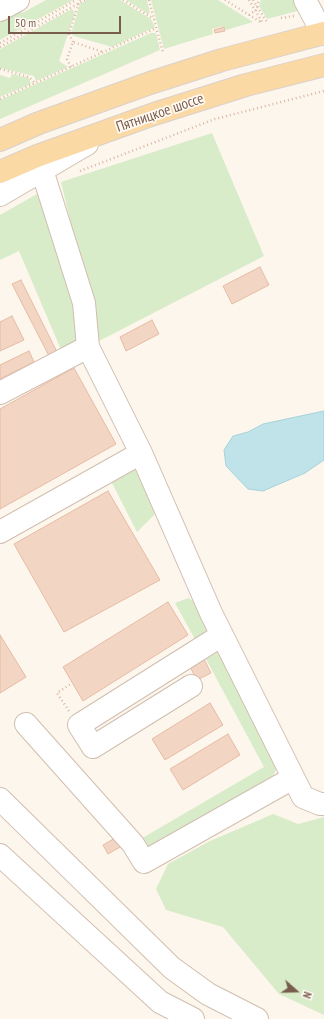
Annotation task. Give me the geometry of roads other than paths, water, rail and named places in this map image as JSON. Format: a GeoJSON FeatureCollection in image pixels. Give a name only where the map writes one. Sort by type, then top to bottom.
{"type":"FeatureCollection","features":[{"type":"Feature","properties":{"kind":"main road","name":"Пятницкое шоссе"},"geometry":{"type":"LineString","coordinates":[[0,140],[39,123],[150,83],[222,60],[323,34]]}},
{"type":"Feature","properties":{"kind":"main road","name":"Пятницкое шоссе"},"geometry":{"type":"LineString","coordinates":[[0,172],[117,127],[246,85],[324,65]]}},
{"type":"Feature","properties":{"kind":"street"},"geometry":{"type":"LineString","coordinates":[[0,10],[18,0]]}},
{"type":"Feature","properties":{"kind":"street"},"geometry":{"type":"LineString","coordinates":[[305,0],[323,34]]}},
{"type":"Feature","properties":{"kind":"street"},"geometry":{"type":"LineString","coordinates":[[0,195],[117,127]]}},
{"type":"Feature","properties":{"kind":"street"},"geometry":{"type":"LineString","coordinates":[[42,170],[84,303],[88,347],[141,453],[222,635],[293,778],[303,797],[320,804],[324,804]]}},
{"type":"Feature","properties":{"kind":"street"},"geometry":{"type":"LineString","coordinates":[[0,393],[88,347]]}},
{"type":"Feature","properties":{"kind":"street"},"geometry":{"type":"LineString","coordinates":[[0,532],[141,453]]}},
{"type":"Feature","properties":{"kind":"street"},"geometry":{"type":"LineString","coordinates":[[191,686],[93,747],[79,725],[222,635]]}},
{"type":"Feature","properties":{"kind":"street"},"geometry":{"type":"LineString","coordinates":[[26,724],[133,844],[144,862],[293,778]]}},
{"type":"Feature","properties":{"kind":"street"},"geometry":{"type":"LineString","coordinates":[[0,799],[172,968],[208,994],[257,1019]]}},
{"type":"Feature","properties":{"kind":"street"},"geometry":{"type":"LineString","coordinates":[[0,855],[158,1011],[193,1019]]}},
{"type":"Feature","properties":{"kind":"water"},"geometry":{"type":"Polygon","coordinates":[[[324,411],[324,460],[305,473],[263,491],[248,489],[226,466],[224,450],[233,436],[248,432],[263,424],[324,411]]]}}]}
